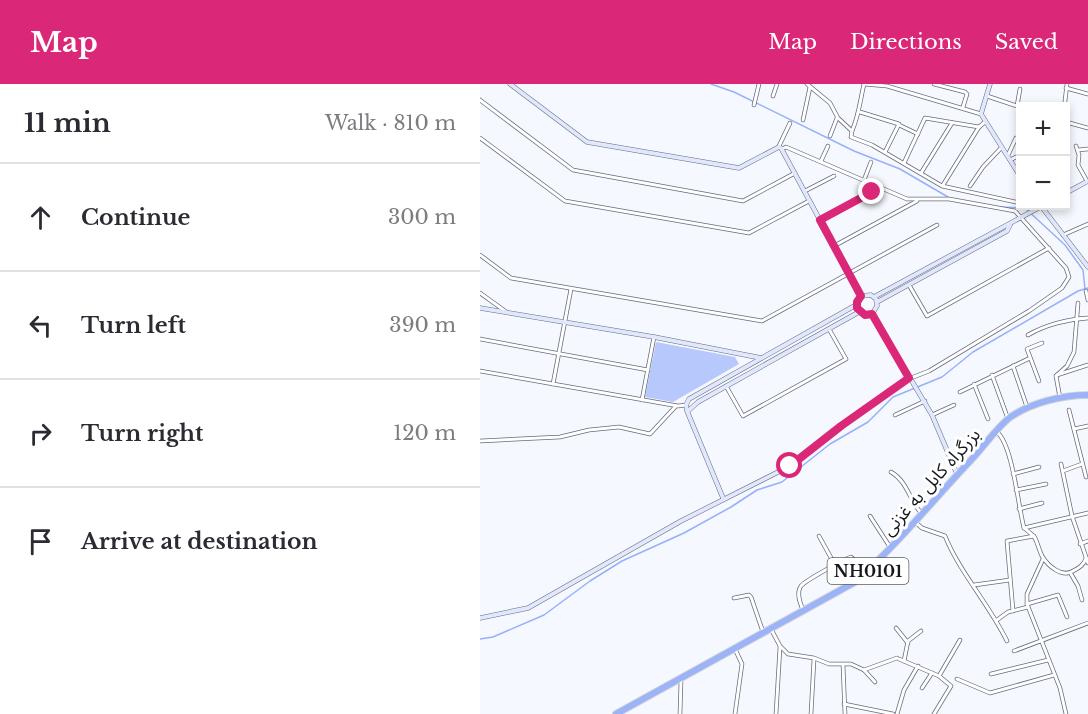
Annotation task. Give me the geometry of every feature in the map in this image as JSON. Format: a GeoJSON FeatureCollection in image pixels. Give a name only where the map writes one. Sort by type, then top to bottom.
{"type":"FeatureCollection","features":[{"type":"Feature","properties":{"kind":"highway","name":"بزرگراه کابل به غزنی"},"geometry":{"type":"LineString","coordinates":[[616,714],[855,582],[891,548],[1008,419],[1028,408],[1060,398],[1088,395]]}},
{"type":"Feature","properties":{"kind":"street"},"geometry":{"type":"LineString","coordinates":[[480,618],[528,608],[723,498],[790,466],[841,426],[909,378],[929,371],[1029,311],[1062,288],[1069,277],[1068,272],[1049,248],[1015,211],[949,199],[907,200],[786,147],[739,168],[587,142],[510,84]]}},
{"type":"Feature","properties":{"kind":"street"},"geometry":{"type":"LineString","coordinates":[[754,105],[759,84]]}},
{"type":"Feature","properties":{"kind":"street"},"geometry":{"type":"LineString","coordinates":[[773,96],[777,84]]}},
{"type":"Feature","properties":{"kind":"street"},"geometry":{"type":"LineString","coordinates":[[1016,169],[981,114],[888,85],[864,84],[858,106],[860,112],[851,137],[885,152],[942,186],[1016,202]]}},
{"type":"Feature","properties":{"kind":"street"},"geometry":{"type":"LineString","coordinates":[[934,84],[965,92],[967,94],[963,107]]}},
{"type":"Feature","properties":{"kind":"street"},"geometry":{"type":"LineString","coordinates":[[981,114],[990,84]]}},
{"type":"Feature","properties":{"kind":"street"},"geometry":{"type":"LineString","coordinates":[[809,85],[830,103],[838,118],[852,131]]}},
{"type":"Feature","properties":{"kind":"street"},"geometry":{"type":"LineString","coordinates":[[803,120],[809,85]]}},
{"type":"Feature","properties":{"kind":"street"},"geometry":{"type":"LineString","coordinates":[[1065,100],[1067,86],[1088,94]]}},
{"type":"Feature","properties":{"kind":"street"},"geometry":{"type":"LineString","coordinates":[[1019,102],[1020,89]]}},
{"type":"Feature","properties":{"kind":"street"},"geometry":{"type":"LineString","coordinates":[[987,96],[1016,105]]}},
{"type":"Feature","properties":{"kind":"street"},"geometry":{"type":"LineString","coordinates":[[480,100],[573,170],[743,201],[795,173]]}},
{"type":"Feature","properties":{"kind":"street"},"geometry":{"type":"LineString","coordinates":[[860,112],[918,134]]}},
{"type":"Feature","properties":{"kind":"street"},"geometry":{"type":"LineString","coordinates":[[830,136],[838,118]]}},
{"type":"Feature","properties":{"kind":"street"},"geometry":{"type":"LineString","coordinates":[[904,163],[925,118],[979,127]]}},
{"type":"Feature","properties":{"kind":"street"},"geometry":{"type":"LineString","coordinates":[[942,186],[979,127],[985,122]]}},
{"type":"Feature","properties":{"kind":"street"},"geometry":{"type":"LineString","coordinates":[[790,123],[781,148],[861,296]]}},
{"type":"Feature","properties":{"kind":"street"},"geometry":{"type":"LineString","coordinates":[[921,174],[952,123]]}},
{"type":"Feature","properties":{"kind":"street"},"geometry":{"type":"LineString","coordinates":[[1070,123],[1088,128]]}},
{"type":"Feature","properties":{"kind":"street"},"geometry":{"type":"LineString","coordinates":[[885,152],[899,125]]}},
{"type":"Feature","properties":{"kind":"street"},"geometry":{"type":"LineString","coordinates":[[480,138],[565,201],[749,233],[810,200]]}},
{"type":"Feature","properties":{"kind":"street"},"geometry":{"type":"LineString","coordinates":[[1009,158],[1016,138]]}},
{"type":"Feature","properties":{"kind":"street"},"geometry":{"type":"LineString","coordinates":[[820,162],[828,146]]}},
{"type":"Feature","properties":{"kind":"street"},"geometry":{"type":"LineString","coordinates":[[970,186],[983,167],[1001,148]]}},
{"type":"Feature","properties":{"kind":"street"},"geometry":{"type":"LineString","coordinates":[[1070,190],[1087,181],[1078,165],[1077,148],[1088,149]]}},
{"type":"Feature","properties":{"kind":"street"},"geometry":{"type":"LineString","coordinates":[[1009,158],[1016,155]]}},
{"type":"Feature","properties":{"kind":"street"},"geometry":{"type":"LineString","coordinates":[[863,181],[871,162]]}},
{"type":"Feature","properties":{"kind":"street"},"geometry":{"type":"LineString","coordinates":[[805,191],[834,176]]}},
{"type":"Feature","properties":{"kind":"street"},"geometry":{"type":"LineString","coordinates":[[820,220],[872,192]]}},
{"type":"Feature","properties":{"kind":"street"},"geometry":{"type":"LineString","coordinates":[[834,246],[920,200]]}},
{"type":"Feature","properties":{"kind":"street"},"geometry":{"type":"LineString","coordinates":[[874,297],[1034,210]]}},
{"type":"Feature","properties":{"kind":"street"},"geometry":{"type":"LineString","coordinates":[[1043,210],[1088,267]]}},
{"type":"Feature","properties":{"kind":"street"},"geometry":{"type":"LineString","coordinates":[[877,302],[1007,231],[1011,224]]}},
{"type":"Feature","properties":{"kind":"street"},"geometry":{"type":"LineString","coordinates":[[1063,235],[1088,224]]}},
{"type":"Feature","properties":{"kind":"street"},"geometry":{"type":"LineString","coordinates":[[480,255],[511,278],[762,321],[937,225]]}},
{"type":"Feature","properties":{"kind":"street"},"geometry":{"type":"LineString","coordinates":[[909,285],[927,316],[1049,248]]}},
{"type":"Feature","properties":{"kind":"street"},"geometry":{"type":"LineString","coordinates":[[553,384],[571,288]]}},
{"type":"Feature","properties":{"kind":"street"},"geometry":{"type":"LineString","coordinates":[[1086,291],[1088,300]]}},
{"type":"Feature","properties":{"kind":"street"},"geometry":{"type":"LineString","coordinates":[[480,292],[507,312]]}},
{"type":"Feature","properties":{"kind":"street"},"geometry":{"type":"LineString","coordinates":[[723,498],[687,411],[686,405],[689,399],[856,305],[861,296],[868,294],[877,302],[872,314],[865,315],[859,312],[856,305]]}},
{"type":"Feature","properties":{"kind":"street"},"geometry":{"type":"LineString","coordinates":[[1056,376],[1067,366],[1074,352],[1078,303]]}},
{"type":"Feature","properties":{"kind":"street"},"geometry":{"type":"LineString","coordinates":[[480,308],[654,337],[762,358]]}},
{"type":"Feature","properties":{"kind":"street"},"geometry":{"type":"LineString","coordinates":[[687,411],[698,402],[859,312]]}},
{"type":"Feature","properties":{"kind":"street"},"geometry":{"type":"LineString","coordinates":[[872,314],[933,415],[957,474]]}},
{"type":"Feature","properties":{"kind":"street"},"geometry":{"type":"LineString","coordinates":[[1028,335],[1040,328],[1088,318]]}},
{"type":"Feature","properties":{"kind":"street"},"geometry":{"type":"LineString","coordinates":[[726,386],[743,416],[846,360],[828,329]]}},
{"type":"Feature","properties":{"kind":"street"},"geometry":{"type":"LineString","coordinates":[[642,400],[654,337]]}},
{"type":"Feature","properties":{"kind":"street"},"geometry":{"type":"LineString","coordinates":[[480,339],[648,370]]}},
{"type":"Feature","properties":{"kind":"street"},"geometry":{"type":"LineString","coordinates":[[1039,381],[1027,349],[1042,343]]}},
{"type":"Feature","properties":{"kind":"street"},"geometry":{"type":"LineString","coordinates":[[960,392],[1030,358]]}},
{"type":"Feature","properties":{"kind":"street"},"geometry":{"type":"LineString","coordinates":[[1056,376],[1088,365]]}},
{"type":"Feature","properties":{"kind":"street"},"geometry":{"type":"LineString","coordinates":[[1013,366],[1028,408]]}},
{"type":"Feature","properties":{"kind":"street"},"geometry":{"type":"LineString","coordinates":[[480,371],[676,406],[686,405]]}},
{"type":"Feature","properties":{"kind":"street"},"geometry":{"type":"LineString","coordinates":[[992,375],[1008,419]]}},
{"type":"Feature","properties":{"kind":"street"},"geometry":{"type":"LineString","coordinates":[[1056,376],[1060,398]]}},
{"type":"Feature","properties":{"kind":"street"},"geometry":{"type":"LineString","coordinates":[[974,384],[988,419]]}},
{"type":"Feature","properties":{"kind":"street"},"geometry":{"type":"LineString","coordinates":[[895,415],[924,400]]}},
{"type":"Feature","properties":{"kind":"street"},"geometry":{"type":"LineString","coordinates":[[933,415],[954,405]]}},
{"type":"Feature","properties":{"kind":"street"},"geometry":{"type":"LineString","coordinates":[[480,441],[560,437],[589,430],[619,427],[650,434],[676,406]]}},
{"type":"Feature","properties":{"kind":"street"},"geometry":{"type":"LineString","coordinates":[[1069,410],[1086,477]]}},
{"type":"Feature","properties":{"kind":"street"},"geometry":{"type":"LineString","coordinates":[[1074,429],[1088,426]]}},
{"type":"Feature","properties":{"kind":"street"},"geometry":{"type":"LineString","coordinates":[[997,432],[1008,452],[1024,528],[1034,536],[1043,559],[1058,572],[1071,573],[1085,563],[1086,558]]}},
{"type":"Feature","properties":{"kind":"street"},"geometry":{"type":"LineString","coordinates":[[1061,464],[1072,516],[1088,563]]}},
{"type":"Feature","properties":{"kind":"street"},"geometry":{"type":"LineString","coordinates":[[1063,471],[1082,464]]}},
{"type":"Feature","properties":{"kind":"street"},"geometry":{"type":"LineString","coordinates":[[1013,474],[1039,467]]}},
{"type":"Feature","properties":{"kind":"street"},"geometry":{"type":"LineString","coordinates":[[891,472],[901,478],[912,503],[921,513]]}},
{"type":"Feature","properties":{"kind":"street"},"geometry":{"type":"LineString","coordinates":[[1016,490],[1046,484]]}},
{"type":"Feature","properties":{"kind":"street"},"geometry":{"type":"LineString","coordinates":[[1019,509],[1042,503]]}},
{"type":"Feature","properties":{"kind":"street"},"geometry":{"type":"LineString","coordinates":[[1024,528],[1088,513]]}},
{"type":"Feature","properties":{"kind":"street"},"geometry":{"type":"LineString","coordinates":[[870,516],[891,548]]}},
{"type":"Feature","properties":{"kind":"street"},"geometry":{"type":"LineString","coordinates":[[914,521],[922,528],[945,536],[952,552],[997,620],[1007,641]]}},
{"type":"Feature","properties":{"kind":"street"},"geometry":{"type":"LineString","coordinates":[[819,536],[835,565]]}},
{"type":"Feature","properties":{"kind":"street"},"geometry":{"type":"LineString","coordinates":[[1012,611],[1007,541],[1034,536]]}},
{"type":"Feature","properties":{"kind":"street"},"geometry":{"type":"LineString","coordinates":[[1080,544],[1088,541]]}},
{"type":"Feature","properties":{"kind":"street"},"geometry":{"type":"LineString","coordinates":[[804,612],[799,595],[801,586],[851,556],[860,565],[870,569]]}},
{"type":"Feature","properties":{"kind":"street"},"geometry":{"type":"LineString","coordinates":[[1043,559],[1027,594],[1028,605],[1066,714]]}},
{"type":"Feature","properties":{"kind":"street"},"geometry":{"type":"LineString","coordinates":[[1071,573],[1079,587],[1082,600]]}},
{"type":"Feature","properties":{"kind":"street"},"geometry":{"type":"LineString","coordinates":[[974,585],[1010,580]]}},
{"type":"Feature","properties":{"kind":"street"},"geometry":{"type":"LineString","coordinates":[[734,598],[749,595],[751,597],[763,634]]}},
{"type":"Feature","properties":{"kind":"street"},"geometry":{"type":"LineString","coordinates":[[997,620],[1012,611],[1058,595],[1067,617]]}},
{"type":"Feature","properties":{"kind":"street"},"geometry":{"type":"LineString","coordinates":[[1014,651],[1042,642],[1088,622]]}},
{"type":"Feature","properties":{"kind":"street"},"geometry":{"type":"LineString","coordinates":[[896,628],[908,643]]}},
{"type":"Feature","properties":{"kind":"street"},"geometry":{"type":"LineString","coordinates":[[771,629],[780,646],[788,654],[814,658],[829,664],[851,664],[864,670],[875,682]]}},
{"type":"Feature","properties":{"kind":"street"},"geometry":{"type":"LineString","coordinates":[[904,661],[908,643],[921,631]]}},
{"type":"Feature","properties":{"kind":"street"},"geometry":{"type":"LineString","coordinates":[[939,676],[960,640]]}},
{"type":"Feature","properties":{"kind":"street"},"geometry":{"type":"LineString","coordinates":[[776,714],[780,646]]}},
{"type":"Feature","properties":{"kind":"street"},"geometry":{"type":"LineString","coordinates":[[735,649],[742,664],[735,714]]}},
{"type":"Feature","properties":{"kind":"street"},"geometry":{"type":"LineString","coordinates":[[811,714],[814,658]]}},
{"type":"Feature","properties":{"kind":"street"},"geometry":{"type":"LineString","coordinates":[[864,670],[898,659],[939,676],[951,686],[933,714]]}},
{"type":"Feature","properties":{"kind":"street"},"geometry":{"type":"LineString","coordinates":[[991,674],[1048,660]]}},
{"type":"Feature","properties":{"kind":"street"},"geometry":{"type":"LineString","coordinates":[[843,665],[845,714]]}},
{"type":"Feature","properties":{"kind":"street"},"geometry":{"type":"LineString","coordinates":[[844,704],[895,714],[904,690],[918,666]]}},
{"type":"Feature","properties":{"kind":"street"},"geometry":{"type":"LineString","coordinates":[[922,688],[932,673]]}},
{"type":"Feature","properties":{"kind":"street"},"geometry":{"type":"LineString","coordinates":[[957,679],[990,693],[1054,675]]}},
{"type":"Feature","properties":{"kind":"street"},"geometry":{"type":"LineString","coordinates":[[680,714],[681,678]]}},
{"type":"Feature","properties":{"kind":"shaded area"},"geometry":{"type":"Polygon","coordinates":[[[656,342],[735,357],[739,364],[673,402],[645,397],[656,342]]]}},
{"type":"Feature","properties":{"kind":"waterway"},"geometry":{"type":"LineString","coordinates":[[711,84],[734,92],[854,151],[900,169],[948,197]]}},
{"type":"Feature","properties":{"kind":"waterway"},"geometry":{"type":"LineString","coordinates":[[1000,207],[1025,208],[1065,245],[1083,270],[1085,289]]}},
{"type":"Feature","properties":{"kind":"waterway"},"geometry":{"type":"LineString","coordinates":[[480,639],[493,637],[544,615],[622,561],[684,533],[757,490],[782,482],[830,444],[868,422],[893,397],[942,377],[973,352],[1078,291],[1088,288]]}},
{"type":"Feature","properties":{"kind":"route"},"geometry":{"type":"LineString","coordinates":[[790,466],[841,426],[909,378],[872,314],[865,315],[859,312],[856,305],[861,296],[820,220],[872,192]]}}]}
